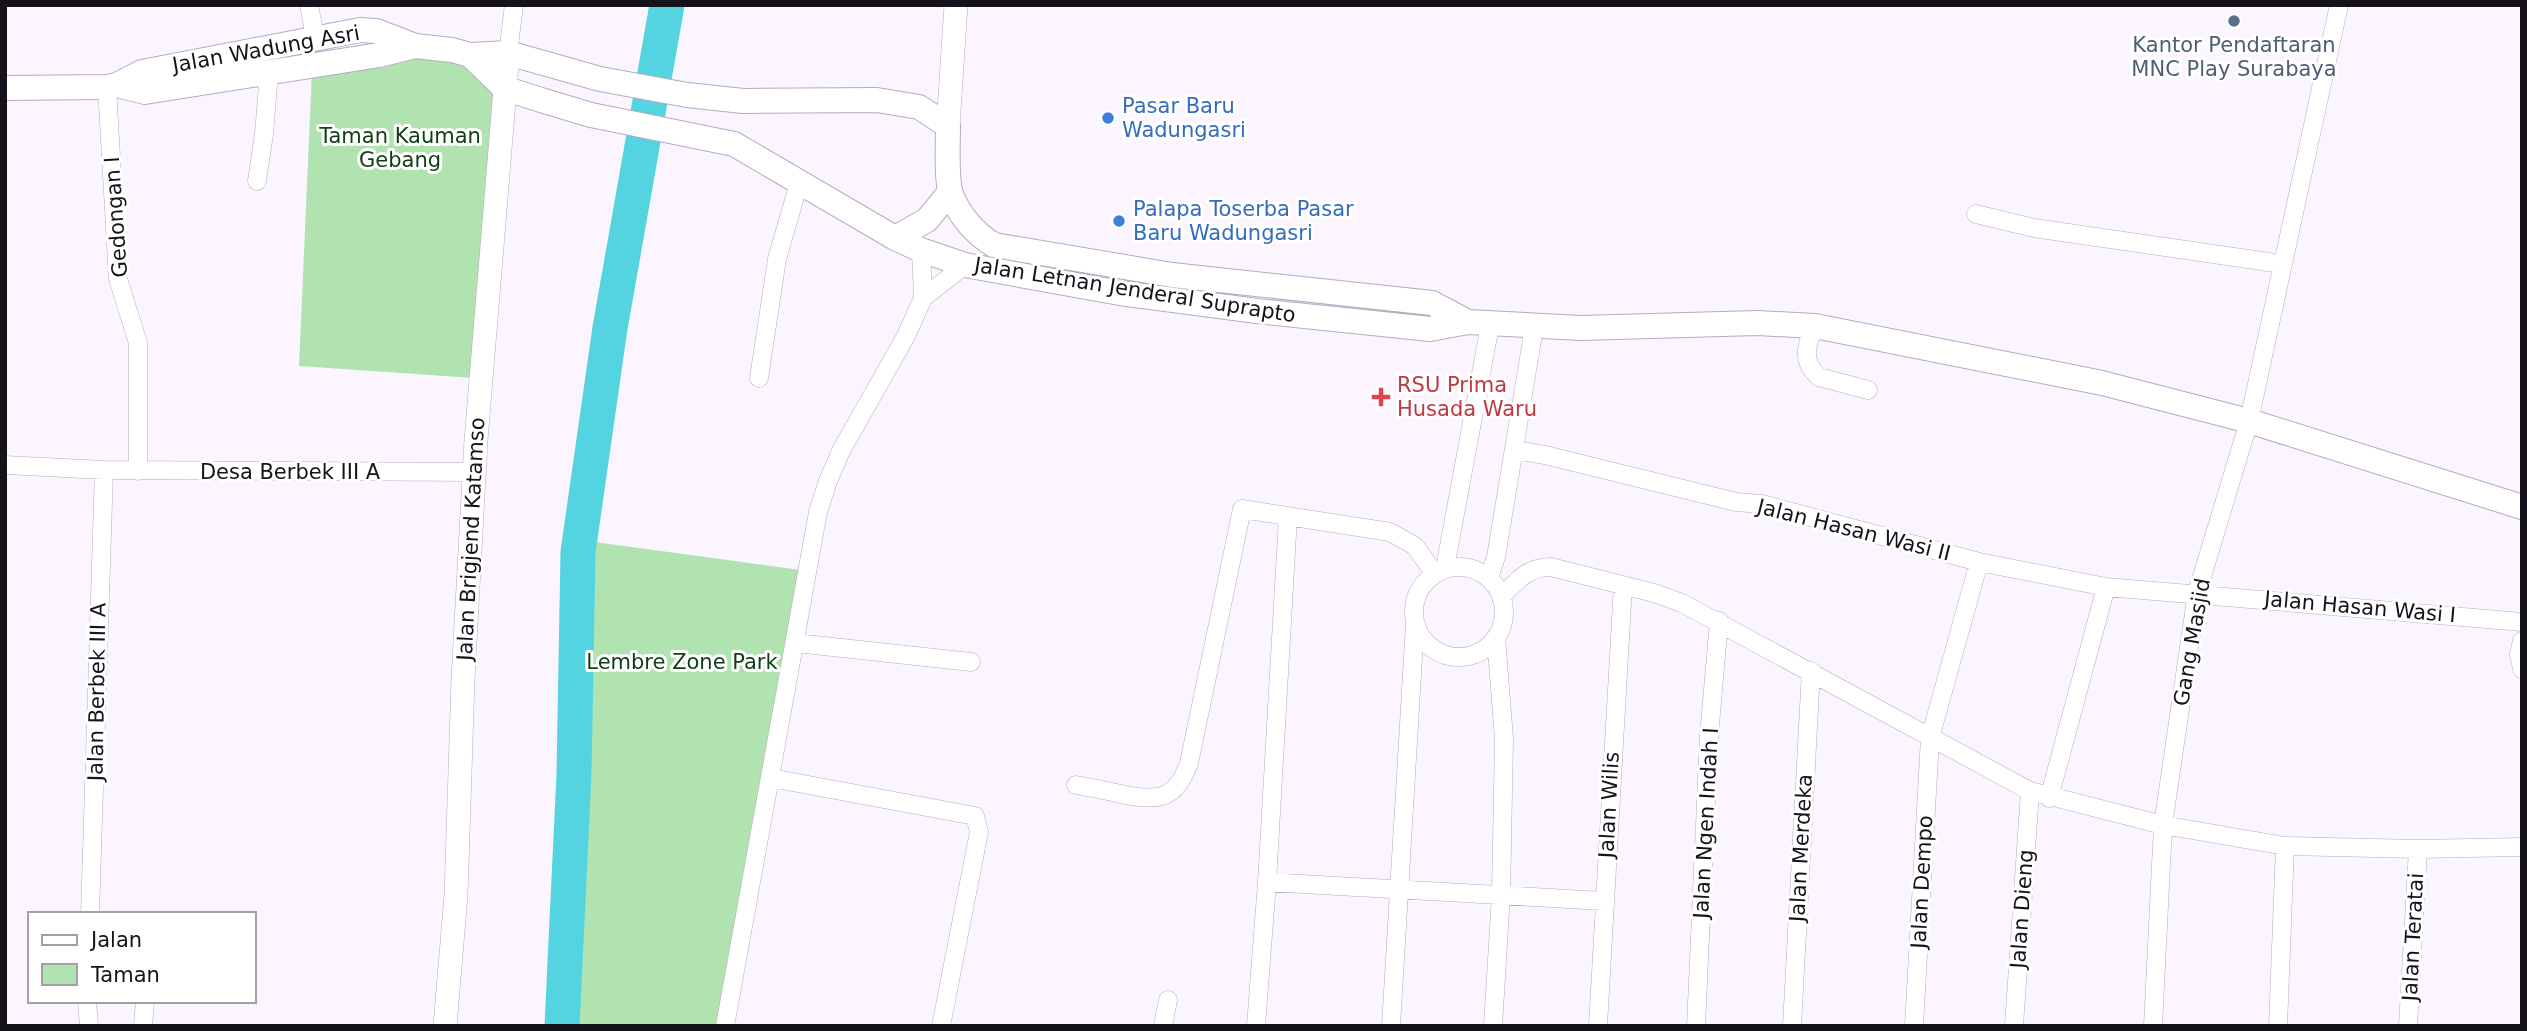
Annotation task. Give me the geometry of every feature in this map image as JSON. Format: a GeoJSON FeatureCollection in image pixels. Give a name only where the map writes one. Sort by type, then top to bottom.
{"type":"FeatureCollection","features":[{"type":"Feature","properties":{"kind":"main road","name":"Jalan Wadung Asri"},"geometry":{"type":"LineString","coordinates":[[112,86],[142,72],[360,30],[376,31],[415,46],[470,55],[508,53]]}},
{"type":"Feature","properties":{"kind":"main road","name":"Jalan Wadung Asri"},"geometry":{"type":"LineString","coordinates":[[5,88],[112,86],[145,92],[379,55],[415,46]]}},
{"type":"Feature","properties":{"kind":"main road"},"geometry":{"type":"LineString","coordinates":[[508,53],[600,79],[687,96],[743,101],[877,100],[919,107],[948,126],[950,192],[972,228],[994,244],[1172,275],[1432,303],[1479,324],[1534,328],[1757,323],[1815,326],[2102,383],[2249,421],[2522,507]]}},
{"type":"Feature","properties":{"kind":"main road"},"geometry":{"type":"LineString","coordinates":[[470,55],[504,88]]}},
{"type":"Feature","properties":{"kind":"main road","name":"Jalan Letnan Jenderal Suprapto"},"geometry":{"type":"LineString","coordinates":[[504,88],[591,115],[734,144],[895,238],[965,265],[1120,293],[1257,311],[1430,329],[1479,324]]}},
{"type":"Feature","properties":{"kind":"main road"},"geometry":{"type":"LineString","coordinates":[[734,144],[730,125],[736,108],[743,101]]}},
{"type":"Feature","properties":{"kind":"main road"},"geometry":{"type":"LineString","coordinates":[[895,238],[927,220],[950,192]]}},
{"type":"Feature","properties":{"kind":"street"},"geometry":{"type":"LineString","coordinates":[[309,5],[315,37]]}},
{"type":"Feature","properties":{"kind":"street"},"geometry":{"type":"LineString","coordinates":[[508,53],[514,5]]}},
{"type":"Feature","properties":{"kind":"street"},"geometry":{"type":"LineString","coordinates":[[948,126],[956,5]]}},
{"type":"Feature","properties":{"kind":"street","name":"Gang Masjid"},"geometry":{"type":"LineString","coordinates":[[2153,1026],[2163,834],[2197,593],[2249,421],[2339,5]]}},
{"type":"Feature","properties":{"kind":"street","name":"Jalan Brigjend Katamso"},"geometry":{"type":"LineString","coordinates":[[445,1026],[456,895],[470,472],[508,53]]}},
{"type":"Feature","properties":{"kind":"street"},"geometry":{"type":"LineString","coordinates":[[257,181],[269,73]]}},
{"type":"Feature","properties":{"kind":"street"},"geometry":{"type":"LineString","coordinates":[[919,107],[950,82]]}},
{"type":"Feature","properties":{"kind":"street","name":"Gedongan I"},"geometry":{"type":"LineString","coordinates":[[112,86],[118,279],[138,343],[138,471]]}},
{"type":"Feature","properties":{"kind":"street"},"geometry":{"type":"LineString","coordinates":[[759,378],[777,259],[800,183]]}},
{"type":"Feature","properties":{"kind":"street"},"geometry":{"type":"LineString","coordinates":[[1976,214],[2034,228],[2282,264]]}},
{"type":"Feature","properties":{"kind":"street"},"geometry":{"type":"LineString","coordinates":[[725,1026],[818,512],[828,481],[856,421],[906,335],[923,298],[921,250]]}},
{"type":"Feature","properties":{"kind":"street"},"geometry":{"type":"LineString","coordinates":[[923,298],[965,265]]}},
{"type":"Feature","properties":{"kind":"street"},"geometry":{"type":"LineString","coordinates":[[1440,571],[1479,324]]}},
{"type":"Feature","properties":{"kind":"street"},"geometry":{"type":"LineString","coordinates":[[1815,326],[1806,345],[1808,363],[1813,373],[1818,377],[1868,390]]}},
{"type":"Feature","properties":{"kind":"street"},"geometry":{"type":"LineString","coordinates":[[1489,579],[1496,557],[1534,328]]}},
{"type":"Feature","properties":{"kind":"street","name":"Jalan Hasan Wasi II"},"geometry":{"type":"LineString","coordinates":[[1514,450],[1545,455],[1736,502],[1762,504],[1979,562],[2106,587],[2197,593]]}},
{"type":"Feature","properties":{"kind":"street","name":"Desa Berbek III A"},"geometry":{"type":"LineString","coordinates":[[5,465],[138,471],[470,472]]}},
{"type":"Feature","properties":{"kind":"street","name":"Jalan Berbek III A"},"geometry":{"type":"LineString","coordinates":[[90,912],[104,470]]}},
{"type":"Feature","properties":{"kind":"street"},"geometry":{"type":"LineString","coordinates":[[1076,785],[1152,799],[1168,794],[1177,786],[1189,763],[1242,509],[1390,532],[1415,545],[1440,571]]}},
{"type":"Feature","properties":{"kind":"street"},"geometry":{"type":"LineString","coordinates":[[1256,1026],[1288,517]]}},
{"type":"Feature","properties":{"kind":"street","name":"Jalan Dempo"},"geometry":{"type":"LineString","coordinates":[[1914,1026],[1930,738],[1979,562]]}},
{"type":"Feature","properties":{"kind":"street"},"geometry":{"type":"LineString","coordinates":[[1391,1026],[1414,610],[1417,596],[1424,583],[1440,571],[1461,566],[1476,570],[1489,579],[1501,597],[1504,611],[1502,625],[1486,648],[1473,654],[1459,657],[1432,648],[1415,624]]}},
{"type":"Feature","properties":{"kind":"street"},"geometry":{"type":"LineString","coordinates":[[1501,597],[1522,575],[1539,567],[1572,571],[1682,603],[2030,791],[2163,834],[2285,846],[2418,849],[2522,847]]}},
{"type":"Feature","properties":{"kind":"street","name":"Jalan Wilis"},"geometry":{"type":"LineString","coordinates":[[1598,1026],[1623,585]]}},
{"type":"Feature","properties":{"kind":"street"},"geometry":{"type":"LineString","coordinates":[[2049,798],[2106,587]]}},
{"type":"Feature","properties":{"kind":"street","name":"Jalan Hasan Wasi I"},"geometry":{"type":"LineString","coordinates":[[2197,593],[2522,622]]}},
{"type":"Feature","properties":{"kind":"street","name":"Jalan Ngen Indah I"},"geometry":{"type":"LineString","coordinates":[[1696,1026],[1709,736],[1719,621]]}},
{"type":"Feature","properties":{"kind":"street"},"geometry":{"type":"LineString","coordinates":[[1493,1026],[1501,895],[1504,739],[1496,637]]}},
{"type":"Feature","properties":{"kind":"street"},"geometry":{"type":"LineString","coordinates":[[2522,641],[2519,654],[2522,669]]}},
{"type":"Feature","properties":{"kind":"street"},"geometry":{"type":"LineString","coordinates":[[796,643],[971,662]]}},
{"type":"Feature","properties":{"kind":"street","name":"Jalan Merdeka"},"geometry":{"type":"LineString","coordinates":[[1792,1026],[1811,671]]}},
{"type":"Feature","properties":{"kind":"street"},"geometry":{"type":"LineString","coordinates":[[771,778],[975,816],[979,832],[942,1026]]}},
{"type":"Feature","properties":{"kind":"street","name":"Jalan Dieng"},"geometry":{"type":"LineString","coordinates":[[2014,1026],[2030,791]]}},
{"type":"Feature","properties":{"kind":"street"},"geometry":{"type":"LineString","coordinates":[[2278,1026],[2285,846]]}},
{"type":"Feature","properties":{"kind":"street","name":"Jalan Teratai"},"geometry":{"type":"LineString","coordinates":[[2408,1026],[2418,849]]}},
{"type":"Feature","properties":{"kind":"street"},"geometry":{"type":"LineString","coordinates":[[1267,881],[1604,901]]}},
{"type":"Feature","properties":{"kind":"street"},"geometry":{"type":"LineString","coordinates":[[1163,1026],[1168,1000]]}},
{"type":"Feature","properties":{"kind":"street"},"geometry":{"type":"LineString","coordinates":[[87,1003],[89,1026]]}},
{"type":"Feature","properties":{"kind":"street"},"geometry":{"type":"LineString","coordinates":[[143,1026],[145,1003]]}},
{"type":"Feature","properties":{"kind":"green space","name":"Taman Kauman Gebang"},"geometry":{"type":"Polygon","coordinates":[[[392,47],[464,61],[496,87],[474,378],[299,366],[312,71],[392,47]]]}},
{"type":"Feature","properties":{"kind":"green space","name":"Lembre Zone Park"},"geometry":{"type":"Polygon","coordinates":[[[580,540],[808,571],[725,1026],[562,1026],[580,540]]]}},
{"type":"Feature","properties":{"kind":"waterway"},"geometry":{"type":"LineString","coordinates":[[562,1026],[574,774],[578,552],[610,328],[667,5]]}},
{"type":"Feature","properties":{"kind":"place","name":"Kantor Pendaftaran MNC Play Surabaya"},"geometry":{"type":"Point","coordinates":[2234,21]}},
{"type":"Feature","properties":{"kind":"place","name":"Pasar Baru Wadungasri"},"geometry":{"type":"Point","coordinates":[1108,118]}},
{"type":"Feature","properties":{"kind":"place","name":"Palapa Toserba Pasar Baru Wadungasri"},"geometry":{"type":"Point","coordinates":[1119,221]}},
{"type":"Feature","properties":{"kind":"place","name":"RSU Prima Husada Waru"},"geometry":{"type":"Point","coordinates":[1381,397]}}]}
